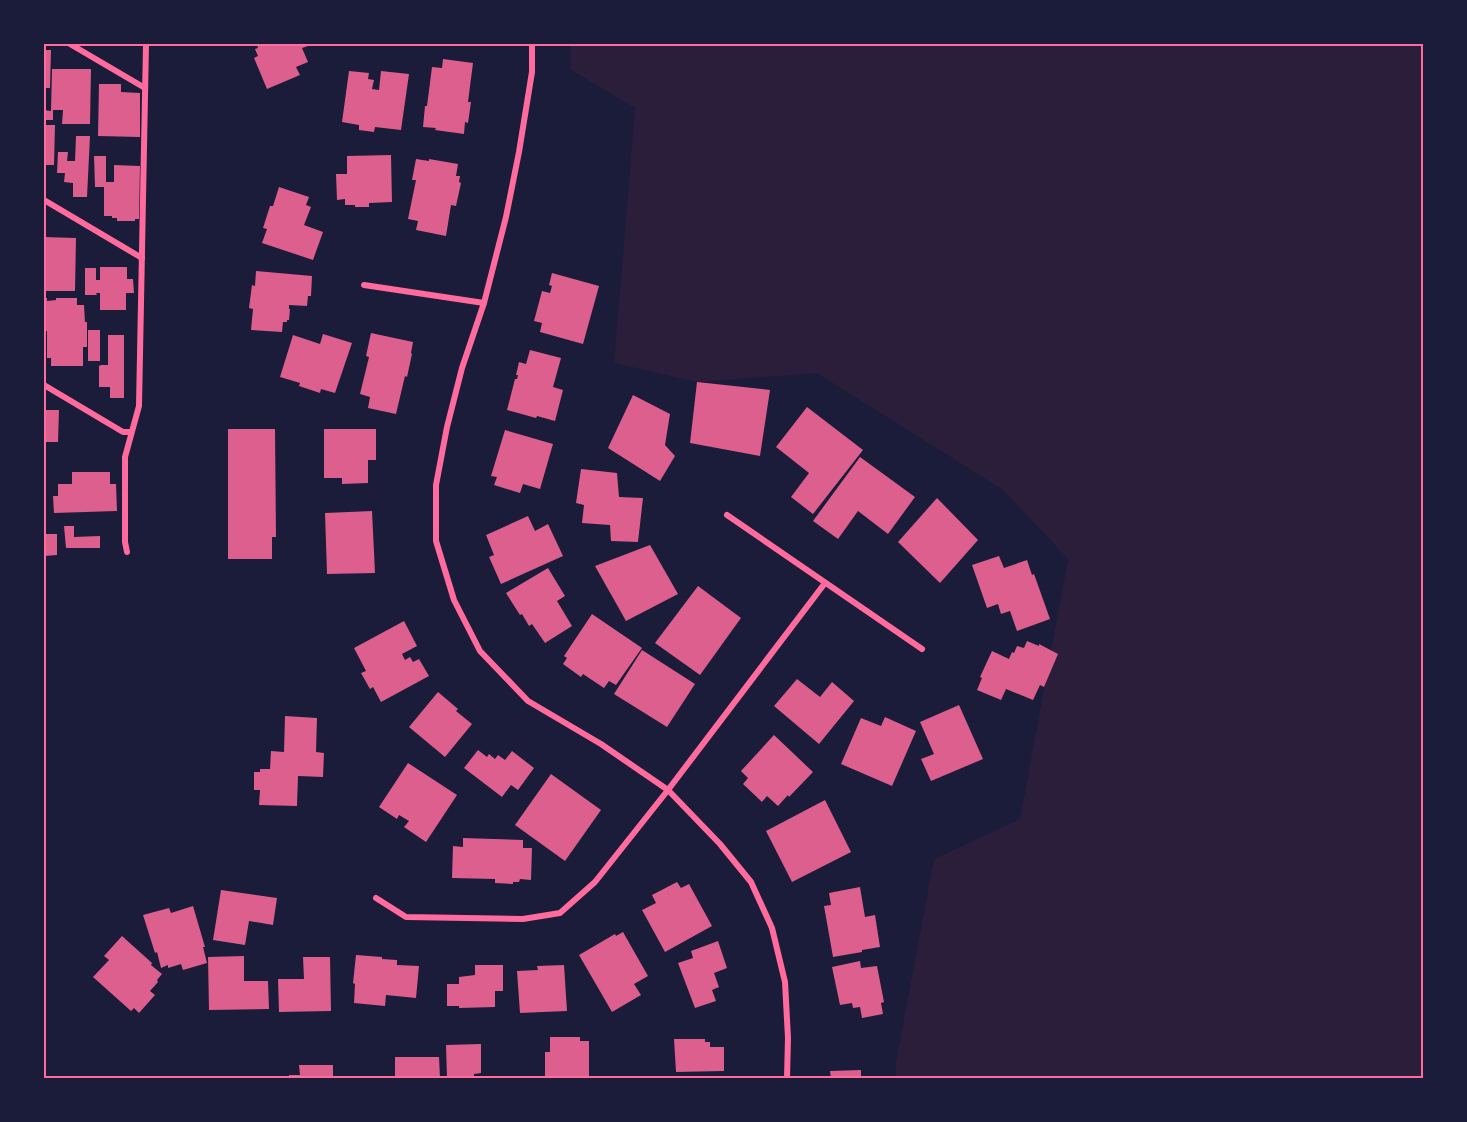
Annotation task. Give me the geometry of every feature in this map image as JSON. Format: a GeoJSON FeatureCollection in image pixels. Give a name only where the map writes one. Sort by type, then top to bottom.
{"type":"FeatureCollection","features":[{"type":"Feature","properties":{"kind":"street"},"geometry":{"type":"LineString","coordinates":[[70,44],[145,88]]}},
{"type":"Feature","properties":{"kind":"street"},"geometry":{"type":"LineString","coordinates":[[127,552],[125,457],[139,406],[146,44]]}},
{"type":"Feature","properties":{"kind":"street"},"geometry":{"type":"LineString","coordinates":[[532,44],[532,72],[506,217],[484,303],[462,368],[447,427],[436,485],[436,541],[454,600],[480,651],[528,701],[601,744],[668,790],[720,843],[751,882],[772,928],[785,982],[788,1038],[787,1078]]}},
{"type":"Feature","properties":{"kind":"street"},"geometry":{"type":"LineString","coordinates":[[44,200],[142,258]]}},
{"type":"Feature","properties":{"kind":"street"},"geometry":{"type":"LineString","coordinates":[[364,285],[484,303]]}},
{"type":"Feature","properties":{"kind":"street"},"geometry":{"type":"LineString","coordinates":[[44,385],[123,432],[131,432]]}},
{"type":"Feature","properties":{"kind":"street"},"geometry":{"type":"LineString","coordinates":[[727,515],[922,649]]}},
{"type":"Feature","properties":{"kind":"street"},"geometry":{"type":"LineString","coordinates":[[376,898],[406,917],[523,919],[560,913],[595,882],[825,583]]}},
{"type":"Feature","properties":{"kind":"shaded area"},"geometry":{"type":"Polygon","coordinates":[[[570,44],[1423,44],[1423,1078],[896,1078],[896,1062],[934,859],[1020,819],[1068,559],[1003,490],[817,373],[697,382],[614,363],[635,108],[571,70],[570,44]]]}},
{"type":"Feature","properties":{"kind":"building"},"geometry":{"type":"Polygon","coordinates":[[[257,44],[314,44],[302,48],[308,62],[296,67],[300,75],[267,89],[254,58],[258,56],[255,49],[258,48],[257,44]]]}},
{"type":"Feature","properties":{"kind":"building"},"geometry":{"type":"Polygon","coordinates":[[[44,50],[51,50],[50,88],[44,88],[44,50]]]}},
{"type":"Feature","properties":{"kind":"building"},"geometry":{"type":"Polygon","coordinates":[[[443,59],[473,63],[468,102],[471,102],[464,134],[423,127],[432,67],[442,68],[443,59]]]}},
{"type":"Feature","properties":{"kind":"building"},"geometry":{"type":"Polygon","coordinates":[[[52,69],[91,69],[90,124],[62,124],[63,110],[53,110],[53,120],[44,120],[44,110],[51,111],[52,69]]]}},
{"type":"Feature","properties":{"kind":"building"},"geometry":{"type":"Polygon","coordinates":[[[349,71],[369,73],[368,79],[374,80],[372,89],[379,90],[381,71],[409,74],[401,130],[375,127],[374,132],[359,130],[359,125],[342,122],[349,71]]]}},
{"type":"Feature","properties":{"kind":"building"},"geometry":{"type":"Polygon","coordinates":[[[99,84],[121,84],[121,92],[140,93],[140,137],[98,136],[99,84]]]}},
{"type":"Feature","properties":{"kind":"building"},"geometry":{"type":"Polygon","coordinates":[[[44,125],[55,125],[54,165],[44,165],[44,125]]]}},
{"type":"Feature","properties":{"kind":"building"},"geometry":{"type":"Polygon","coordinates":[[[76,136],[90,136],[87,197],[73,197],[73,183],[64,182],[65,173],[57,173],[58,152],[68,152],[67,161],[75,161],[76,136]]]}},
{"type":"Feature","properties":{"kind":"building"},"geometry":{"type":"Polygon","coordinates":[[[391,155],[392,202],[369,203],[369,207],[355,207],[355,205],[345,205],[345,199],[337,200],[336,174],[347,174],[347,156],[391,155]]]}},
{"type":"Feature","properties":{"kind":"building"},"geometry":{"type":"Polygon","coordinates":[[[94,156],[106,156],[106,182],[114,182],[114,165],[140,166],[139,219],[117,221],[117,218],[112,218],[112,216],[104,216],[104,187],[95,187],[94,156]]]}},
{"type":"Feature","properties":{"kind":"building"},"geometry":{"type":"Polygon","coordinates":[[[416,159],[458,164],[456,176],[460,176],[459,182],[461,183],[456,206],[451,205],[446,236],[416,230],[418,221],[408,219],[416,180],[412,180],[416,159]]]}},
{"type":"Feature","properties":{"kind":"building"},"geometry":{"type":"Polygon","coordinates":[[[279,187],[309,197],[306,205],[311,207],[304,225],[323,232],[313,260],[262,243],[267,229],[263,228],[279,187]]]}},
{"type":"Feature","properties":{"kind":"building"},"geometry":{"type":"Polygon","coordinates":[[[44,237],[76,238],[75,291],[44,291],[44,237]]]}},
{"type":"Feature","properties":{"kind":"building"},"geometry":{"type":"Polygon","coordinates":[[[100,267],[127,267],[127,279],[133,279],[134,293],[126,293],[126,310],[100,310],[100,293],[85,295],[85,268],[96,268],[96,280],[100,280],[100,267]]]}},
{"type":"Feature","properties":{"kind":"building"},"geometry":{"type":"Polygon","coordinates":[[[256,271],[312,276],[311,296],[308,296],[307,306],[289,305],[289,320],[283,322],[282,332],[251,330],[253,309],[249,308],[252,285],[255,286],[256,271]]]}},
{"type":"Feature","properties":{"kind":"building"},"geometry":{"type":"Polygon","coordinates":[[[552,273],[599,286],[583,344],[540,332],[542,323],[534,321],[542,291],[550,293],[552,273]]]}},
{"type":"Feature","properties":{"kind":"building"},"geometry":{"type":"Polygon","coordinates":[[[44,298],[47,298],[47,301],[56,300],[56,298],[77,298],[77,305],[84,305],[87,347],[83,347],[83,366],[51,366],[51,358],[47,358],[47,331],[44,331],[44,298]]]}},
{"type":"Feature","properties":{"kind":"building"},"geometry":{"type":"Polygon","coordinates":[[[88,330],[100,330],[100,361],[88,361],[88,330]]]}},
{"type":"Feature","properties":{"kind":"building"},"geometry":{"type":"Polygon","coordinates":[[[371,333],[413,342],[407,377],[405,376],[396,414],[368,408],[370,397],[360,394],[369,357],[366,356],[371,333]]]}},
{"type":"Feature","properties":{"kind":"building"},"geometry":{"type":"Polygon","coordinates":[[[323,334],[352,343],[335,393],[321,389],[320,393],[299,386],[300,383],[280,377],[293,335],[320,344],[323,334]]]}},
{"type":"Feature","properties":{"kind":"building"},"geometry":{"type":"Polygon","coordinates":[[[108,335],[124,335],[124,398],[110,398],[110,387],[99,387],[99,366],[108,365],[108,335]]]}},
{"type":"Feature","properties":{"kind":"building"},"geometry":{"type":"Polygon","coordinates":[[[530,350],[561,358],[553,387],[563,390],[555,421],[507,410],[518,375],[516,375],[519,362],[526,364],[530,350]]]}},
{"type":"Feature","properties":{"kind":"building"},"geometry":{"type":"Polygon","coordinates":[[[697,382],[770,390],[760,456],[690,443],[697,382]]]}},
{"type":"Feature","properties":{"kind":"building"},"geometry":{"type":"Polygon","coordinates":[[[633,395],[670,414],[665,445],[675,456],[660,481],[608,448],[633,395]]]}},
{"type":"Feature","properties":{"kind":"building"},"geometry":{"type":"Polygon","coordinates":[[[807,407],[863,450],[813,514],[791,497],[809,473],[776,447],[807,407]]]}},
{"type":"Feature","properties":{"kind":"building"},"geometry":{"type":"Polygon","coordinates":[[[45,410],[59,410],[58,442],[45,442],[45,410]]]}},
{"type":"Feature","properties":{"kind":"building"},"geometry":{"type":"Polygon","coordinates":[[[228,429],[275,429],[276,537],[272,537],[272,559],[228,559],[228,429]]]}},
{"type":"Feature","properties":{"kind":"building"},"geometry":{"type":"Polygon","coordinates":[[[324,429],[376,429],[376,460],[368,460],[368,483],[342,484],[342,478],[324,478],[324,429]]]}},
{"type":"Feature","properties":{"kind":"building"},"geometry":{"type":"Polygon","coordinates":[[[505,430],[553,444],[540,489],[523,484],[520,493],[494,485],[497,477],[491,476],[505,430]]]}},
{"type":"Feature","properties":{"kind":"building"},"geometry":{"type":"Polygon","coordinates":[[[860,457],[915,497],[888,534],[858,511],[838,539],[813,521],[860,457]]]}},
{"type":"Feature","properties":{"kind":"building"},"geometry":{"type":"Polygon","coordinates":[[[581,469],[617,473],[619,497],[643,498],[638,542],[611,541],[610,525],[582,523],[584,505],[576,503],[581,469]]]}},
{"type":"Feature","properties":{"kind":"building"},"geometry":{"type":"Polygon","coordinates":[[[72,472],[110,472],[110,484],[116,484],[117,511],[54,513],[53,496],[58,496],[58,484],[72,484],[72,472]]]}},
{"type":"Feature","properties":{"kind":"building"},"geometry":{"type":"Polygon","coordinates":[[[937,498],[978,540],[940,583],[898,542],[937,498]]]}},
{"type":"Feature","properties":{"kind":"building"},"geometry":{"type":"Polygon","coordinates":[[[372,511],[375,573],[327,574],[325,513],[372,511]]]}},
{"type":"Feature","properties":{"kind":"building"},"geometry":{"type":"Polygon","coordinates":[[[528,516],[535,531],[548,524],[563,556],[501,584],[489,557],[494,555],[486,535],[528,516]]]}},
{"type":"Feature","properties":{"kind":"building"},"geometry":{"type":"Polygon","coordinates":[[[64,526],[74,526],[74,537],[100,536],[100,548],[66,548],[64,526]]]}},
{"type":"Feature","properties":{"kind":"building"},"geometry":{"type":"Polygon","coordinates":[[[44,534],[57,534],[57,555],[44,556],[44,534]]]}},
{"type":"Feature","properties":{"kind":"building"},"geometry":{"type":"Polygon","coordinates":[[[650,545],[678,594],[626,621],[595,566],[650,545]]]}},
{"type":"Feature","properties":{"kind":"building"},"geometry":{"type":"Polygon","coordinates":[[[999,556],[1004,568],[1027,560],[1050,619],[1017,631],[1010,611],[1001,614],[998,604],[987,608],[972,565],[999,556]]]}},
{"type":"Feature","properties":{"kind":"building"},"geometry":{"type":"Polygon","coordinates":[[[548,568],[565,596],[557,601],[572,626],[545,643],[532,624],[529,626],[522,614],[520,615],[506,593],[548,568]]]}},
{"type":"Feature","properties":{"kind":"building"},"geometry":{"type":"Polygon","coordinates":[[[698,586],[741,618],[700,675],[655,643],[698,586]]]}},
{"type":"Feature","properties":{"kind":"building"},"geometry":{"type":"Polygon","coordinates":[[[592,614],[642,648],[616,685],[609,681],[604,688],[583,674],[581,677],[563,664],[567,658],[564,656],[592,614]]]}},
{"type":"Feature","properties":{"kind":"building"},"geometry":{"type":"Polygon","coordinates":[[[404,621],[417,646],[402,654],[405,660],[410,657],[413,662],[419,659],[429,676],[381,702],[373,687],[370,689],[361,673],[366,671],[354,648],[404,621]]]}},
{"type":"Feature","properties":{"kind":"building"},"geometry":{"type":"Polygon","coordinates":[[[1027,641],[1039,646],[1039,644],[1058,654],[1044,687],[1040,685],[1033,700],[1006,689],[1001,700],[977,690],[982,678],[980,677],[992,651],[1009,659],[1017,646],[1024,648],[1027,641]]]}},
{"type":"Feature","properties":{"kind":"building"},"geometry":{"type":"Polygon","coordinates":[[[642,650],[695,684],[667,727],[614,694],[642,650]]]}},
{"type":"Feature","properties":{"kind":"building"},"geometry":{"type":"Polygon","coordinates":[[[797,679],[820,697],[832,682],[854,701],[819,744],[774,706],[797,679]]]}},
{"type":"Feature","properties":{"kind":"building"},"geometry":{"type":"Polygon","coordinates":[[[438,692],[472,724],[445,757],[409,727],[438,692]]]}},
{"type":"Feature","properties":{"kind":"building"},"geometry":{"type":"Polygon","coordinates":[[[959,705],[983,759],[931,781],[921,759],[934,754],[920,722],[959,705]]]}},
{"type":"Feature","properties":{"kind":"building"},"geometry":{"type":"Polygon","coordinates":[[[285,716],[317,718],[316,752],[324,753],[323,777],[298,776],[297,806],[259,805],[260,790],[254,790],[254,772],[260,772],[260,769],[270,769],[271,751],[284,752],[285,716]]]}},
{"type":"Feature","properties":{"kind":"building"},"geometry":{"type":"Polygon","coordinates":[[[885,717],[916,731],[892,786],[841,764],[861,718],[881,726],[885,717]]]}},
{"type":"Feature","properties":{"kind":"building"},"geometry":{"type":"Polygon","coordinates":[[[774,735],[813,772],[778,806],[767,796],[762,802],[743,784],[748,778],[741,771],[774,735]]]}},
{"type":"Feature","properties":{"kind":"building"},"geometry":{"type":"Polygon","coordinates":[[[478,750],[487,757],[489,754],[495,759],[498,755],[505,760],[512,751],[534,768],[518,790],[511,785],[502,797],[464,768],[478,750]]]}},
{"type":"Feature","properties":{"kind":"building"},"geometry":{"type":"Polygon","coordinates":[[[408,763],[457,795],[426,842],[404,827],[409,821],[399,815],[397,819],[379,807],[408,763]]]}},
{"type":"Feature","properties":{"kind":"building"},"geometry":{"type":"Polygon","coordinates":[[[551,774],[601,810],[565,861],[515,825],[551,774]]]}},
{"type":"Feature","properties":{"kind":"building"},"geometry":{"type":"Polygon","coordinates":[[[825,800],[851,852],[792,882],[766,831],[825,800]]]}},
{"type":"Feature","properties":{"kind":"building"},"geometry":{"type":"Polygon","coordinates":[[[463,838],[523,840],[523,848],[532,848],[531,880],[520,879],[519,882],[513,882],[513,884],[495,883],[495,879],[452,878],[453,846],[463,847],[463,838]]]}},
{"type":"Feature","properties":{"kind":"building"},"geometry":{"type":"Polygon","coordinates":[[[677,882],[681,888],[689,884],[712,926],[665,952],[642,910],[656,903],[652,895],[677,882]]]}},
{"type":"Feature","properties":{"kind":"building"},"geometry":{"type":"Polygon","coordinates":[[[860,887],[865,917],[875,915],[880,947],[833,957],[824,906],[831,905],[829,893],[860,887]]]}},
{"type":"Feature","properties":{"kind":"building"},"geometry":{"type":"Polygon","coordinates":[[[221,890],[277,898],[273,925],[249,921],[245,945],[213,940],[221,890]]]}},
{"type":"Feature","properties":{"kind":"building"},"geometry":{"type":"Polygon","coordinates":[[[193,906],[205,947],[203,947],[207,963],[183,970],[181,964],[161,968],[143,915],[169,908],[171,913],[193,906]]]}},
{"type":"Feature","properties":{"kind":"building"},"geometry":{"type":"Polygon","coordinates":[[[623,932],[648,976],[634,984],[641,995],[612,1012],[579,955],[615,934],[616,936],[623,932]]]}},
{"type":"Feature","properties":{"kind":"building"},"geometry":{"type":"Polygon","coordinates":[[[122,936],[162,974],[150,991],[155,995],[139,1013],[134,1008],[131,1011],[93,977],[109,960],[104,956],[122,936]]]}},
{"type":"Feature","properties":{"kind":"building"},"geometry":{"type":"Polygon","coordinates":[[[718,941],[727,968],[714,973],[719,987],[712,990],[716,1001],[695,1008],[678,963],[693,958],[691,951],[718,941]]]}},
{"type":"Feature","properties":{"kind":"building"},"geometry":{"type":"Polygon","coordinates":[[[356,955],[397,960],[397,965],[419,966],[416,998],[386,995],[385,1006],[354,1003],[355,984],[353,983],[356,955]]]}},
{"type":"Feature","properties":{"kind":"building"},"geometry":{"type":"Polygon","coordinates":[[[244,956],[244,981],[268,981],[269,1009],[209,1010],[208,957],[244,956]]]}},
{"type":"Feature","properties":{"kind":"building"},"geometry":{"type":"Polygon","coordinates":[[[303,957],[330,957],[331,1011],[279,1012],[278,979],[304,979],[303,957]]]}},
{"type":"Feature","properties":{"kind":"building"},"geometry":{"type":"Polygon","coordinates":[[[860,961],[861,968],[877,966],[884,1002],[881,1003],[883,1014],[862,1018],[860,1007],[853,1008],[852,1003],[840,1005],[832,967],[860,961]]]}},
{"type":"Feature","properties":{"kind":"building"},"geometry":{"type":"Polygon","coordinates":[[[475,965],[503,965],[503,991],[495,991],[495,1007],[447,1006],[447,984],[459,984],[459,977],[475,975],[475,965]]]}},
{"type":"Feature","properties":{"kind":"building"},"geometry":{"type":"Polygon","coordinates":[[[564,965],[567,1011],[520,1013],[517,971],[538,970],[537,966],[564,965]]]}},
{"type":"Feature","properties":{"kind":"building"},"geometry":{"type":"Polygon","coordinates":[[[550,1037],[580,1037],[580,1041],[589,1041],[589,1076],[545,1078],[545,1052],[550,1052],[550,1037]]]}},
{"type":"Feature","properties":{"kind":"building"},"geometry":{"type":"Polygon","coordinates":[[[674,1039],[705,1039],[705,1042],[710,1042],[710,1047],[724,1047],[724,1071],[676,1072],[674,1039]]]}},
{"type":"Feature","properties":{"kind":"building"},"geometry":{"type":"Polygon","coordinates":[[[481,1044],[481,1073],[474,1074],[474,1078],[447,1078],[446,1045],[481,1044]]]}},
{"type":"Feature","properties":{"kind":"building"},"geometry":{"type":"Polygon","coordinates":[[[395,1057],[439,1057],[440,1078],[395,1078],[395,1057]]]}},
{"type":"Feature","properties":{"kind":"building"},"geometry":{"type":"Polygon","coordinates":[[[299,1065],[333,1065],[333,1078],[289,1078],[289,1075],[300,1075],[299,1065]]]}},
{"type":"Feature","properties":{"kind":"building"},"geometry":{"type":"Polygon","coordinates":[[[861,1070],[861,1078],[831,1078],[830,1071],[861,1070]]]}}]}
